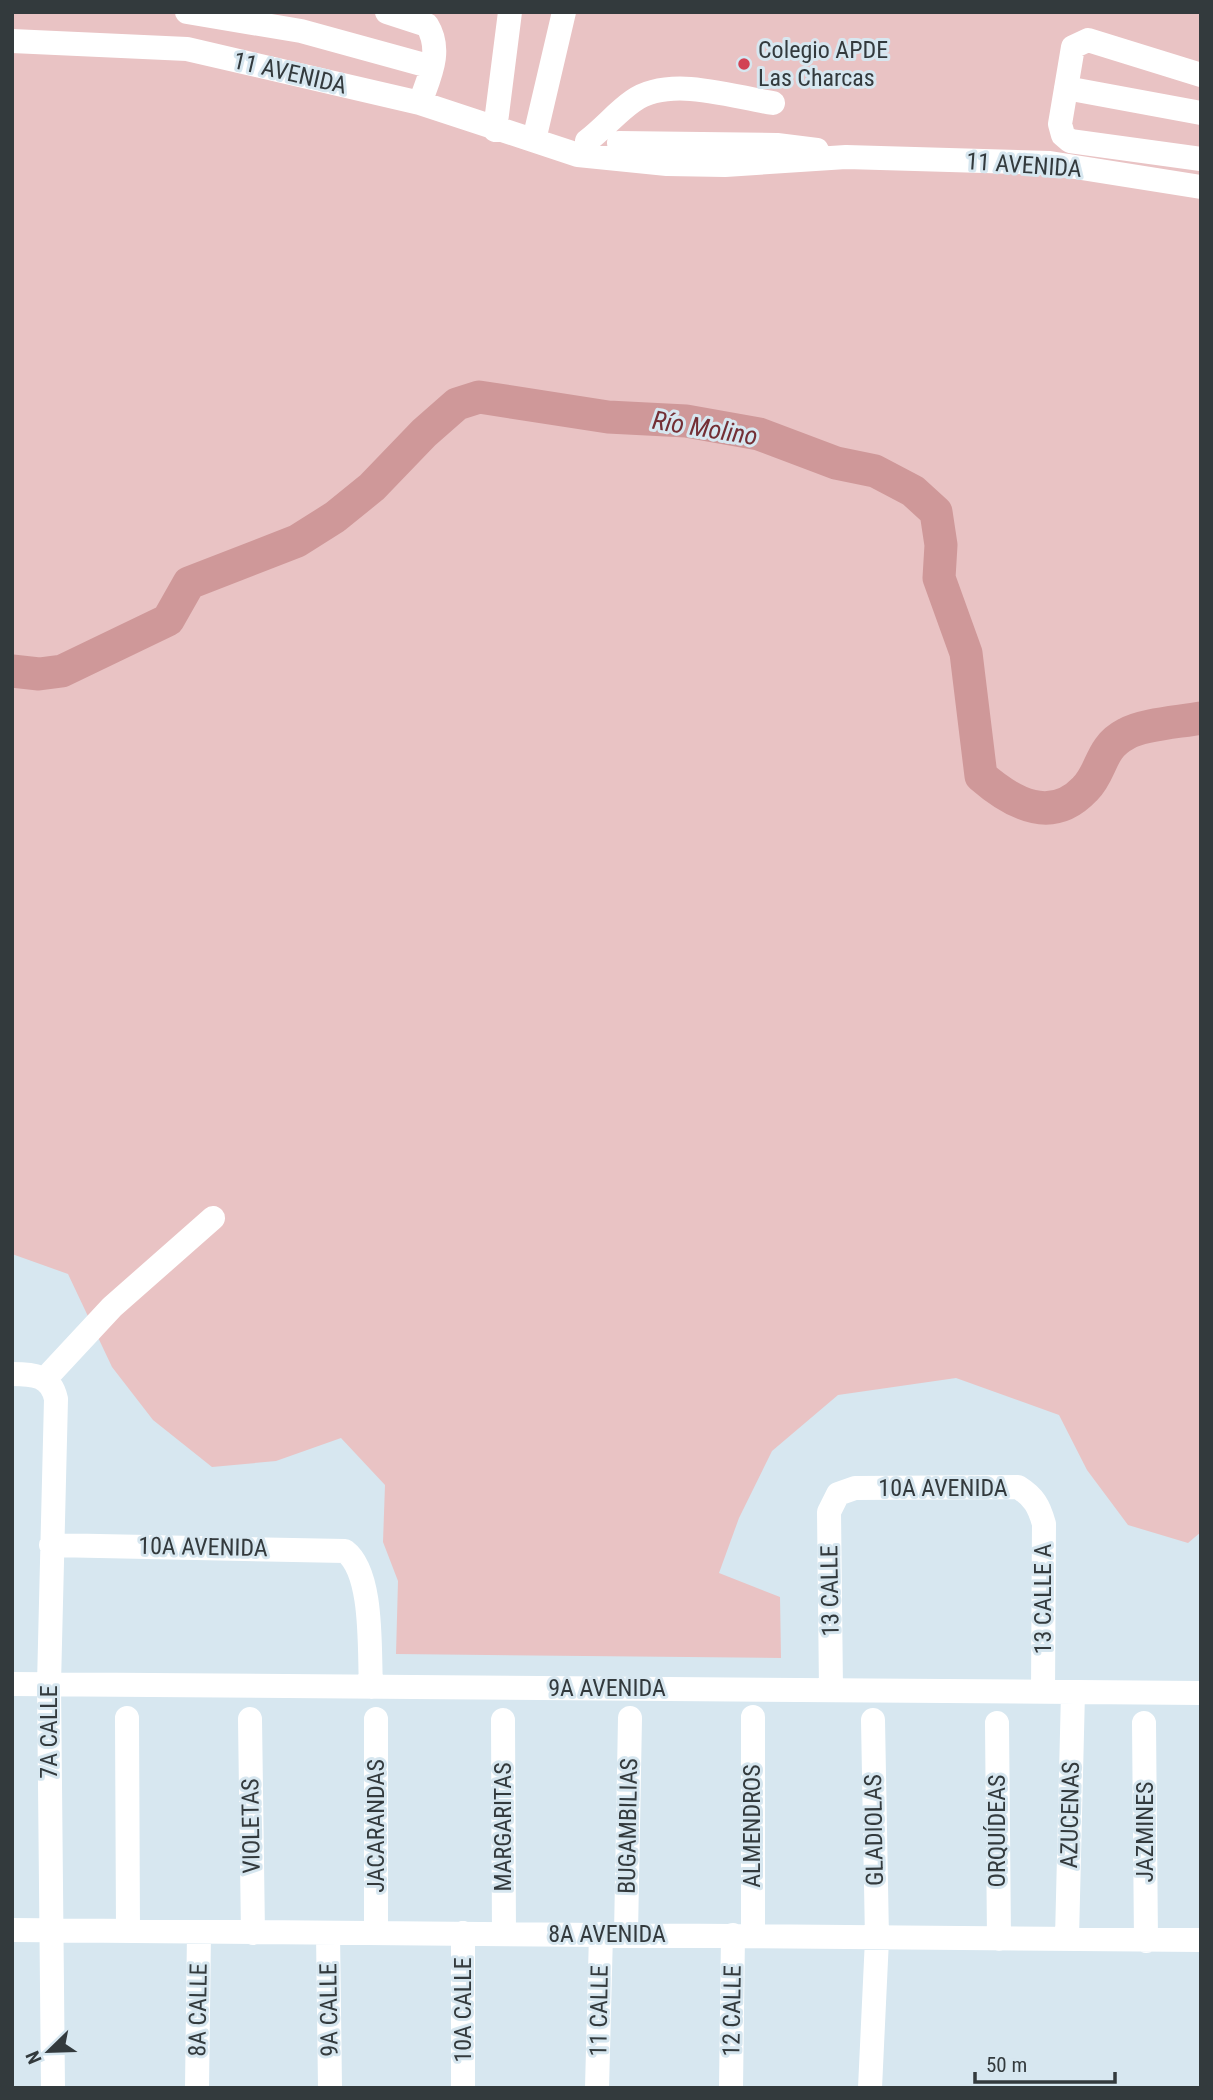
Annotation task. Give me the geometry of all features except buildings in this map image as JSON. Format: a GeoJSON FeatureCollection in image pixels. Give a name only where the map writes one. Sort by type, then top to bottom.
{"type":"FeatureCollection","features":[{"type":"Feature","properties":{"kind":"street"},"geometry":{"type":"LineString","coordinates":[[387,12],[427,25],[435,38],[436,54],[420,103]]}},
{"type":"Feature","properties":{"kind":"street"},"geometry":{"type":"LineString","coordinates":[[495,130],[510,12]]}},
{"type":"Feature","properties":{"kind":"street"},"geometry":{"type":"LineString","coordinates":[[534,140],[564,12]]}},
{"type":"Feature","properties":{"kind":"street"},"geometry":{"type":"LineString","coordinates":[[199,52],[198,14],[301,32],[432,67]]}},
{"type":"Feature","properties":{"kind":"street"},"geometry":{"type":"LineString","coordinates":[[1201,75],[1088,40],[1073,47],[1060,124],[1063,135],[1070,141],[1201,159]]}},
{"type":"Feature","properties":{"kind":"street","name":"11 AVENIDA"},"geometry":{"type":"LineString","coordinates":[[12,41],[145,45],[199,52],[420,103],[495,130],[560,147],[578,155],[667,164],[770,164],[846,157],[1050,163],[1201,187]]}},
{"type":"Feature","properties":{"kind":"street"},"geometry":{"type":"LineString","coordinates":[[1066,88],[1201,113]]}},
{"type":"Feature","properties":{"kind":"street"},"geometry":{"type":"LineString","coordinates":[[587,141],[632,101],[652,91],[675,89],[773,103]]}},
{"type":"Feature","properties":{"kind":"street","name":"11 AVENIDA"},"geometry":{"type":"LineString","coordinates":[[560,147],[587,141],[653,145],[777,145],[808,148],[846,157]]}},
{"type":"Feature","properties":{"kind":"street"},"geometry":{"type":"LineString","coordinates":[[12,1374],[35,1374],[45,1379],[112,1307],[214,1217]]}},
{"type":"Feature","properties":{"kind":"street","name":"7A CALLE"},"geometry":{"type":"LineString","coordinates":[[45,1379],[56,1399],[49,1684],[53,2088]]}},
{"type":"Feature","properties":{"kind":"street","name":"10A AVENIDA"},"geometry":{"type":"LineString","coordinates":[[838,1494],[855,1488],[1018,1487],[1031,1495],[1040,1507]]}},
{"type":"Feature","properties":{"kind":"street","name":"13 CALLE"},"geometry":{"type":"LineString","coordinates":[[831,1689],[829,1512],[838,1494]]}},
{"type":"Feature","properties":{"kind":"street","name":"13 CALLE A"},"geometry":{"type":"LineString","coordinates":[[1040,1507],[1044,1541],[1043,1691]]}},
{"type":"Feature","properties":{"kind":"street","name":"10A AVENIDA"},"geometry":{"type":"LineString","coordinates":[[51,1545],[335,1549],[353,1557],[364,1578],[371,1687]]}},
{"type":"Feature","properties":{"kind":"street","name":"9A AVENIDA"},"geometry":{"type":"LineString","coordinates":[[12,1684],[1201,1693]]}},
{"type":"Feature","properties":{"kind":"street","name":"AZUCENAS"},"geometry":{"type":"LineString","coordinates":[[1067,1938],[1073,1692]]}},
{"type":"Feature","properties":{"kind":"street","name":"ALMENDROS"},"geometry":{"type":"LineString","coordinates":[[743,1934],[753,1717]]}},
{"type":"Feature","properties":{"kind":"street"},"geometry":{"type":"LineString","coordinates":[[127,1718],[128,1931]]}},
{"type":"Feature","properties":{"kind":"street","name":"BUGAMBILIAS"},"geometry":{"type":"LineString","coordinates":[[626,1934],[630,1718]]}},
{"type":"Feature","properties":{"kind":"street","name":"VIOLETAS"},"geometry":{"type":"LineString","coordinates":[[250,1719],[253,1933]]}},
{"type":"Feature","properties":{"kind":"street","name":"JACARANDAS"},"geometry":{"type":"LineString","coordinates":[[376,1719],[376,1933]]}},
{"type":"Feature","properties":{"kind":"street","name":"MARGARITAS"},"geometry":{"type":"LineString","coordinates":[[503,1720],[504,1934]]}},
{"type":"Feature","properties":{"kind":"street","name":"GLADIOLAS"},"geometry":{"type":"LineString","coordinates":[[873,1720],[877,1939]]}},
{"type":"Feature","properties":{"kind":"street","name":"ORQUÍDEAS"},"geometry":{"type":"LineString","coordinates":[[997,1723],[999,1939]]}},
{"type":"Feature","properties":{"kind":"street","name":"JAZMINES"},"geometry":{"type":"LineString","coordinates":[[1144,1723],[1146,1941]]}},
{"type":"Feature","properties":{"kind":"street","name":"8A AVENIDA"},"geometry":{"type":"LineString","coordinates":[[12,1930],[743,1934],[877,1939],[1201,1940]]}},
{"type":"Feature","properties":{"kind":"street","name":"8A CALLE"},"geometry":{"type":"LineString","coordinates":[[197,2088],[200,1932]]}},
{"type":"Feature","properties":{"kind":"street","name":"9A CALLE"},"geometry":{"type":"LineString","coordinates":[[328,1933],[330,2088]]}},
{"type":"Feature","properties":{"kind":"street","name":"10A CALLE"},"geometry":{"type":"LineString","coordinates":[[463,1933],[463,2088]]}},
{"type":"Feature","properties":{"kind":"street","name":"11 CALLE"},"geometry":{"type":"LineString","coordinates":[[597,2088],[601,1934]]}},
{"type":"Feature","properties":{"kind":"street","name":"12 CALLE"},"geometry":{"type":"LineString","coordinates":[[731,2088],[743,1934]]}},
{"type":"Feature","properties":{"kind":"street"},"geometry":{"type":"LineString","coordinates":[[870,2088],[877,1939]]}},
{"type":"Feature","properties":{"kind":"shaded area"},"geometry":{"type":"Polygon","coordinates":[[[12,12],[1201,12],[1201,1532],[1188,1543],[1128,1525],[1087,1470],[1059,1415],[956,1378],[838,1395],[772,1451],[739,1518],[719,1573],[780,1597],[781,1658],[396,1654],[398,1581],[383,1542],[385,1485],[341,1438],[276,1461],[212,1467],[153,1420],[112,1367],[68,1274],[12,1254],[12,12]]]}},
{"type":"Feature","properties":{"kind":"waterway","name":"Río Molino"},"geometry":{"type":"LineString","coordinates":[[12,671],[39,674],[62,671],[168,620],[189,583],[297,541],[335,517],[372,487],[424,433],[457,404],[479,397],[608,417],[686,421],[759,434],[836,463],[875,471],[913,491],[936,512],[941,545],[939,578],[966,653],[981,776],[1019,801],[1045,808],[1059,806],[1085,789],[1111,746],[1126,734],[1152,726],[1201,718]]}},
{"type":"Feature","properties":{"kind":"place","name":"Colegio APDE Las Charcas"},"geometry":{"type":"Point","coordinates":[744,64]}}]}
